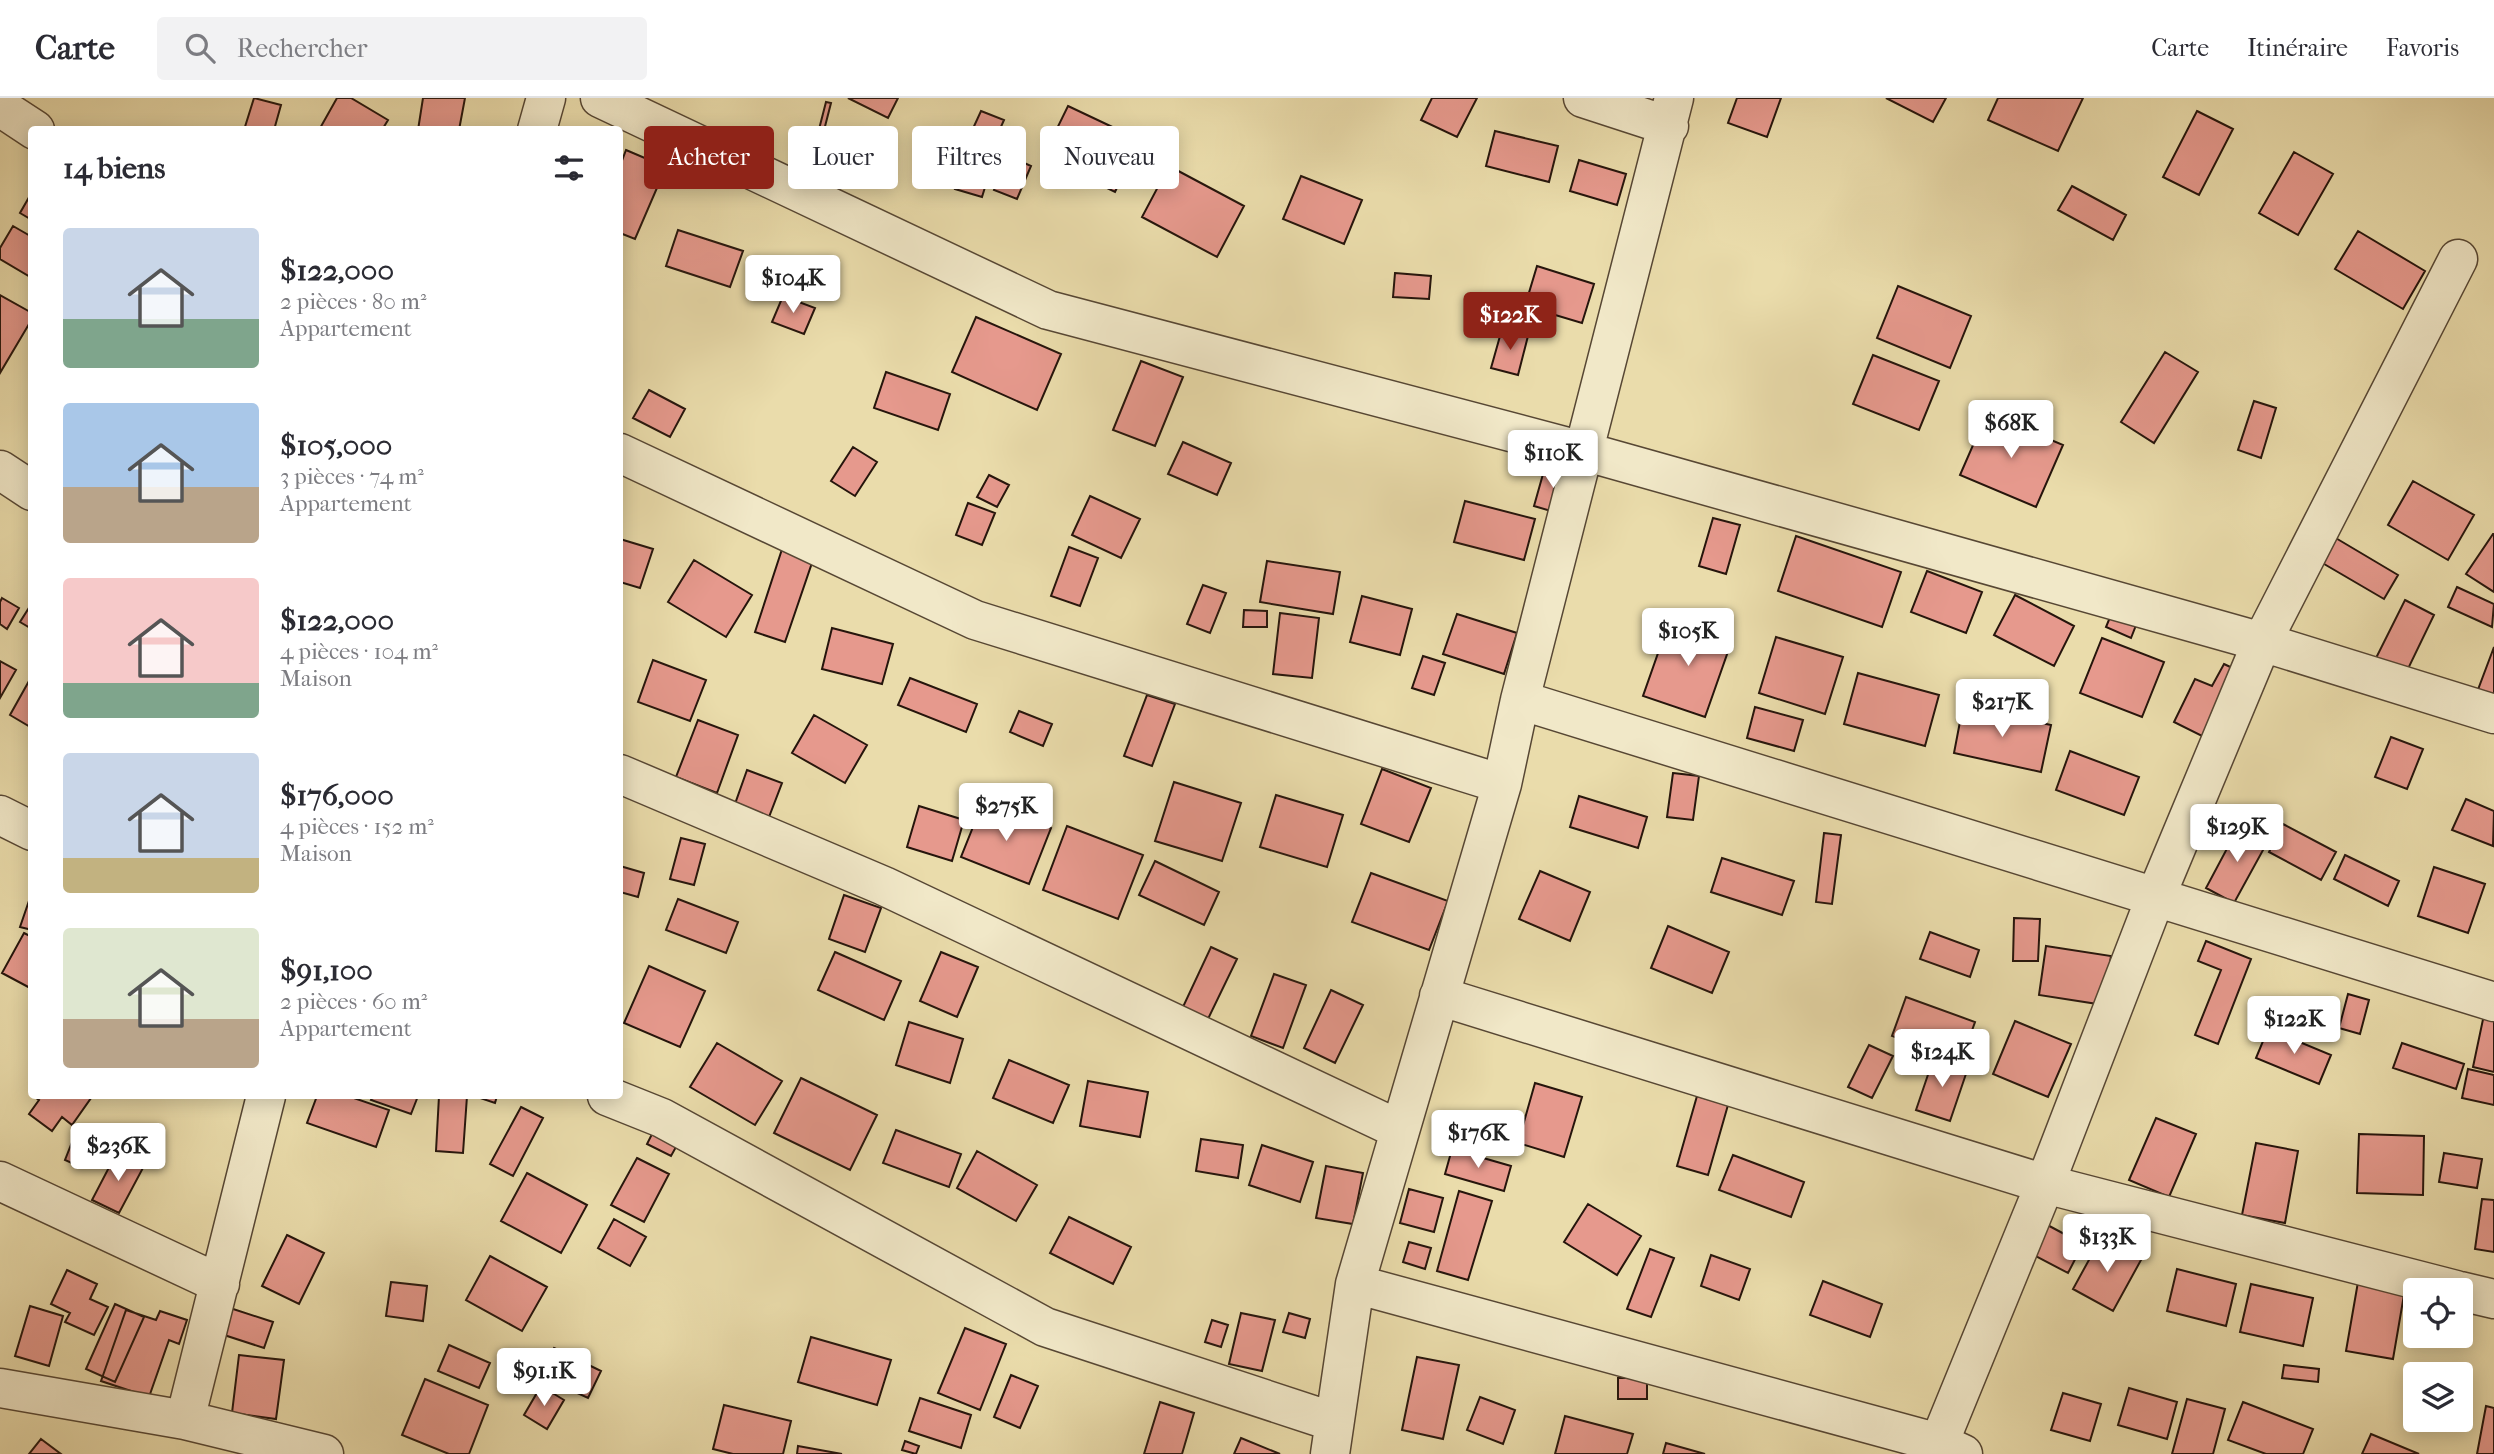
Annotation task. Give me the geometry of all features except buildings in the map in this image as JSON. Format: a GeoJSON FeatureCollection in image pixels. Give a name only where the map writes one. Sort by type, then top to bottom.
{"type":"FeatureCollection","features":[{"type":"Feature","properties":{"kind":"street"},"geometry":{"type":"LineString","coordinates":[[538,126],[546,98]]}},
{"type":"Feature","properties":{"kind":"street"},"geometry":{"type":"LineString","coordinates":[[600,98],[1048,310],[1583,451],[2262,642],[2494,714]]}},
{"type":"Feature","properties":{"kind":"street"},"geometry":{"type":"LineString","coordinates":[[614,1099],[662,1118],[1045,1327],[1332,1438],[1355,1284],[1502,784],[1520,700],[1672,112],[1583,98]]}},
{"type":"Feature","properties":{"kind":"street"},"geometry":{"type":"LineString","coordinates":[[0,107],[29,126]]}},
{"type":"Feature","properties":{"kind":"street"},"geometry":{"type":"LineString","coordinates":[[1355,1284],[1946,1450],[2156,896],[2262,642],[2458,259]]}},
{"type":"Feature","properties":{"kind":"street"},"geometry":{"type":"LineString","coordinates":[[623,454],[975,620],[1502,784]]}},
{"type":"Feature","properties":{"kind":"street"},"geometry":{"type":"LineString","coordinates":[[0,470],[28,488]]}},
{"type":"Feature","properties":{"kind":"street"},"geometry":{"type":"LineString","coordinates":[[1520,700],[2494,1002]]}},
{"type":"Feature","properties":{"kind":"street"},"geometry":{"type":"LineString","coordinates":[[623,775],[884,886],[1400,1130]]}},
{"type":"Feature","properties":{"kind":"street"},"geometry":{"type":"LineString","coordinates":[[0,815],[28,829]]}},
{"type":"Feature","properties":{"kind":"street"},"geometry":{"type":"LineString","coordinates":[[1438,996],[2045,1184],[2411,1278]]}},
{"type":"Feature","properties":{"kind":"street"},"geometry":{"type":"LineString","coordinates":[[185,1420],[265,1099]]}},
{"type":"Feature","properties":{"kind":"street"},"geometry":{"type":"LineString","coordinates":[[0,1181],[220,1284]]}},
{"type":"Feature","properties":{"kind":"street"},"geometry":{"type":"LineString","coordinates":[[2473,1294],[2494,1300]]}},
{"type":"Feature","properties":{"kind":"street"},"geometry":{"type":"LineString","coordinates":[[0,1388],[185,1420],[324,1454]]}}]}
